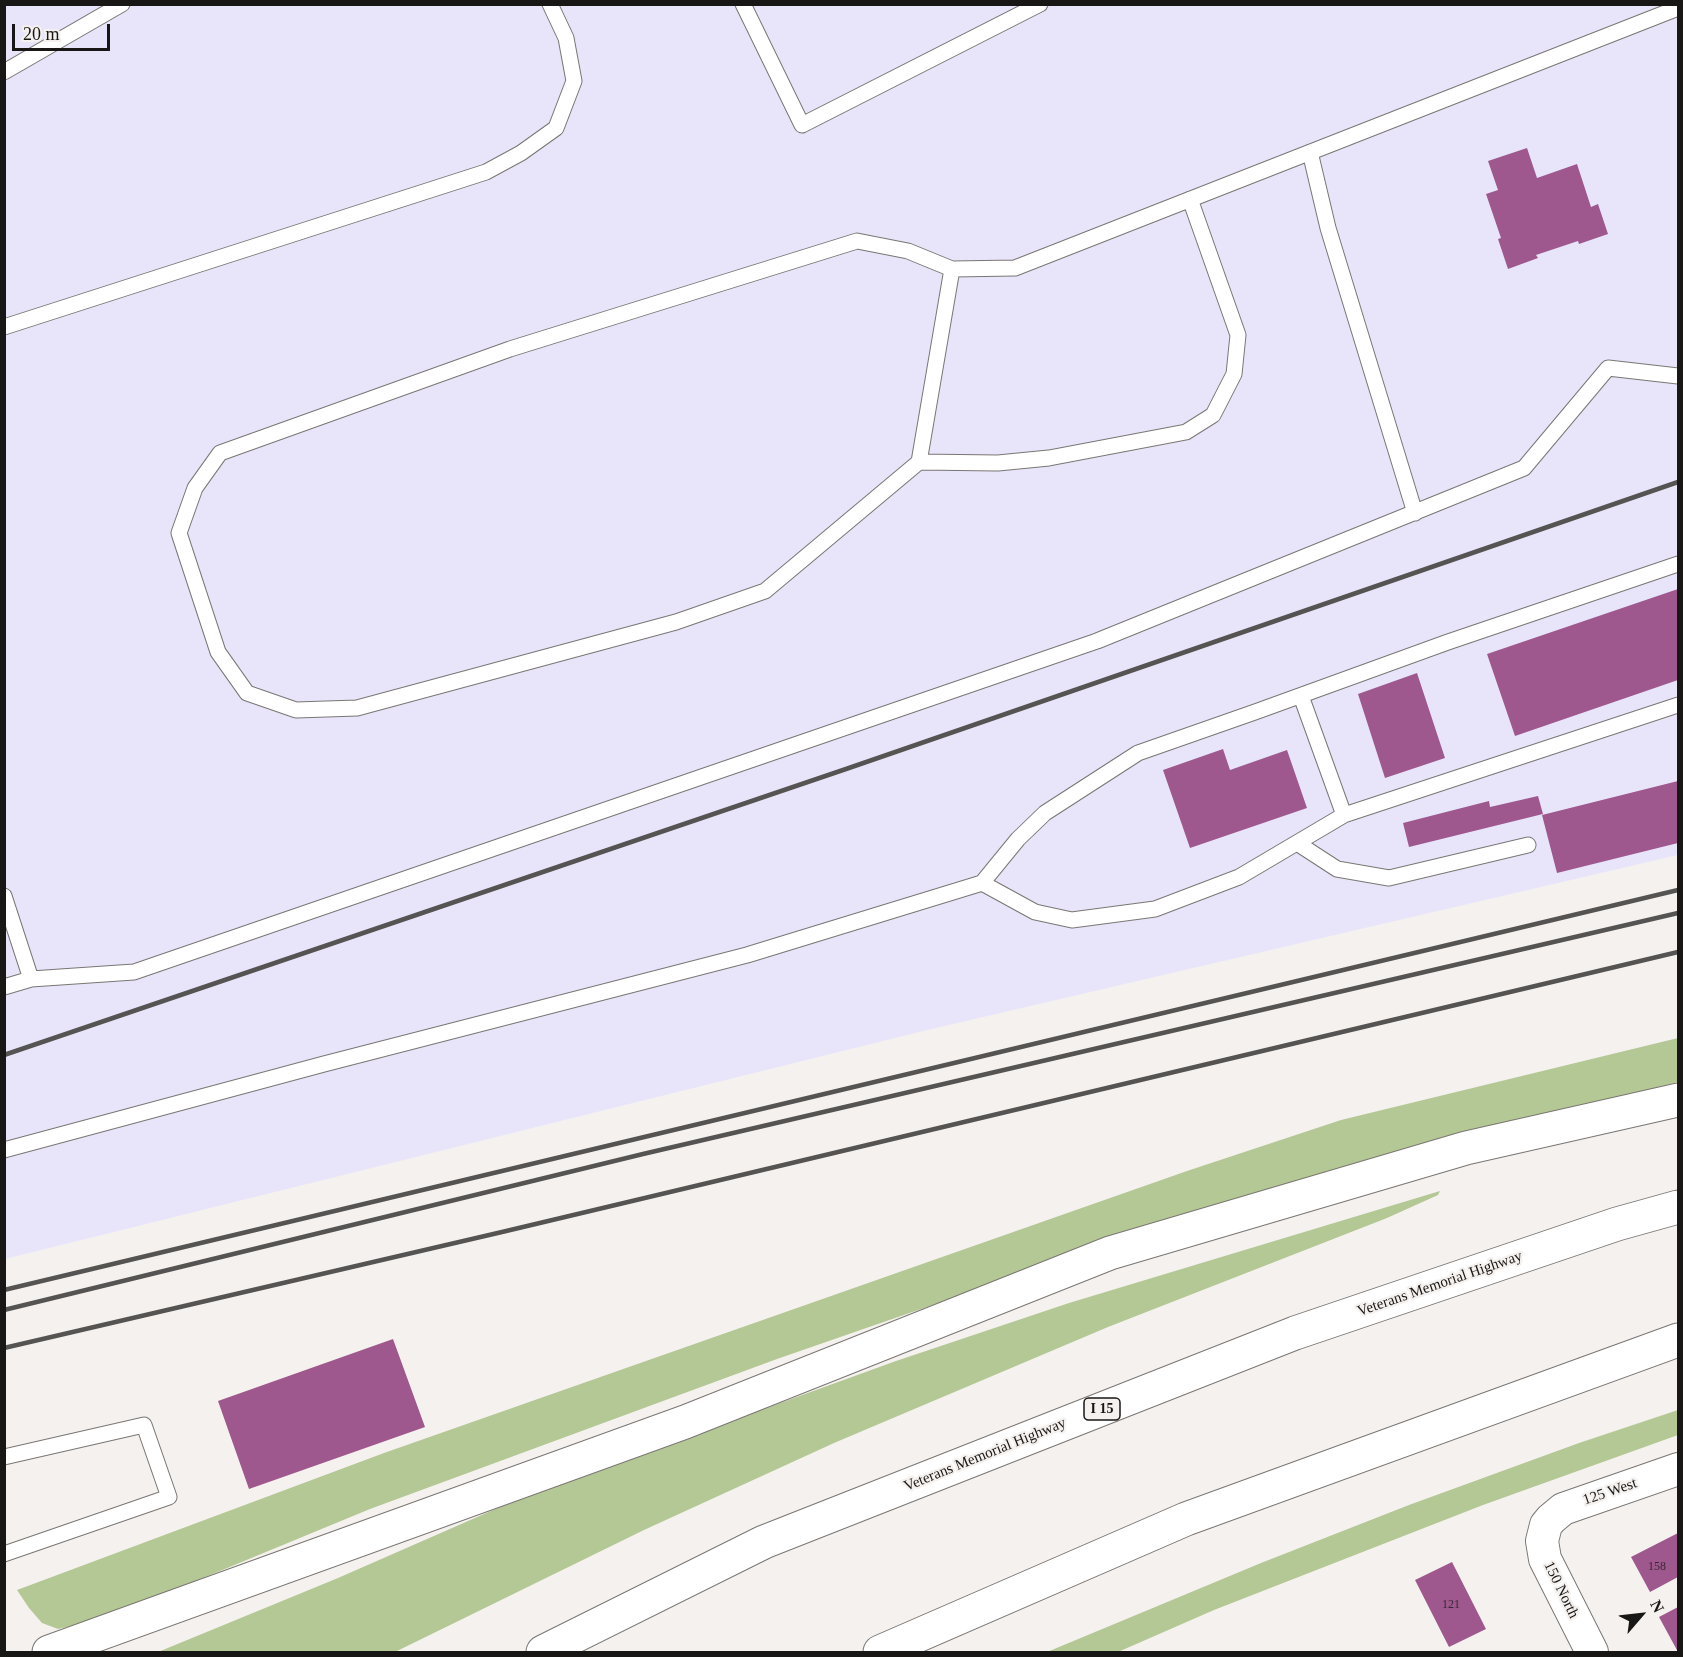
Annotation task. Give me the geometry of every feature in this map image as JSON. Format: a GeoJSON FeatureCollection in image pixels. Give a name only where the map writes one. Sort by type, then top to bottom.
{"type":"FeatureCollection","features":[{"type":"Feature","properties":{"kind":"highway"},"geometry":{"type":"LineString","coordinates":[[50,1653],[686,1422],[1110,1253],[1466,1148],[1678,1100]]}},
{"type":"Feature","properties":{"kind":"highway","name":"Veterans Memorial Highway"},"geometry":{"type":"LineString","coordinates":[[543,1653],[764,1542],[1273,1341],[1617,1224],[1678,1207]]}},
{"type":"Feature","properties":{"kind":"highway"},"geometry":{"type":"LineString","coordinates":[[880,1653],[1186,1519],[1678,1340]]}},
{"type":"Feature","properties":{"kind":"street","name":"125 West"},"geometry":{"type":"LineString","coordinates":[[1546,1525],[1563,1509],[1678,1469]]}},
{"type":"Feature","properties":{"kind":"street","name":"150 North"},"geometry":{"type":"LineString","coordinates":[[1546,1525],[1542,1541],[1545,1559],[1593,1653]]}},
{"type":"Feature","properties":{"kind":"lane"},"geometry":{"type":"LineString","coordinates":[[4,72],[122,4]]}},
{"type":"Feature","properties":{"kind":"lane"},"geometry":{"type":"LineString","coordinates":[[4,327],[486,172],[521,153],[556,128],[574,81],[566,38],[549,4]]}},
{"type":"Feature","properties":{"kind":"lane"},"geometry":{"type":"LineString","coordinates":[[743,4],[802,124],[1040,4]]}},
{"type":"Feature","properties":{"kind":"lane"},"geometry":{"type":"LineString","coordinates":[[952,269],[919,462],[765,591],[676,621],[357,708],[296,710],[247,693],[218,652],[179,533],[195,489],[220,453],[510,349],[857,241],[908,251],[952,269],[1015,268],[1678,8]]}},
{"type":"Feature","properties":{"kind":"lane"},"geometry":{"type":"LineString","coordinates":[[1310,152],[1328,228],[1415,513]]}},
{"type":"Feature","properties":{"kind":"lane"},"geometry":{"type":"LineString","coordinates":[[919,462],[998,463],[1049,458],[1186,432],[1213,415],[1234,374],[1238,335],[1190,199]]}},
{"type":"Feature","properties":{"kind":"lane"},"geometry":{"type":"LineString","coordinates":[[4,987],[31,979],[134,972],[1097,641],[1524,468],[1608,368],[1678,376]]}},
{"type":"Feature","properties":{"kind":"lane"},"geometry":{"type":"LineString","coordinates":[[4,1150],[335,1061],[747,955],[982,883],[1018,839],[1045,813],[1138,753],[1448,642],[1678,564]]}},
{"type":"Feature","properties":{"kind":"lane"},"geometry":{"type":"LineString","coordinates":[[1301,696],[1344,815]]}},
{"type":"Feature","properties":{"kind":"lane"},"geometry":{"type":"LineString","coordinates":[[982,883],[1035,912],[1072,920],[1155,909],[1239,877],[1344,815],[1678,705]]}},
{"type":"Feature","properties":{"kind":"lane"},"geometry":{"type":"LineString","coordinates":[[1297,843],[1337,869],[1389,878],[1528,845]]}},
{"type":"Feature","properties":{"kind":"lane"},"geometry":{"type":"LineString","coordinates":[[4,896],[31,979]]}},
{"type":"Feature","properties":{"kind":"lane"},"geometry":{"type":"LineString","coordinates":[[4,1456],[144,1425],[169,1497],[4,1554]]}},
{"type":"Feature","properties":{"kind":"shaded area"},"geometry":{"type":"Polygon","coordinates":[[[4,5],[1678,5],[1678,855],[923,1031],[5,1259],[4,5]]]}},
{"type":"Feature","properties":{"kind":"green space"},"geometry":{"type":"Polygon","coordinates":[[[1678,1038],[1678,1082],[1469,1138],[973,1291],[777,1359],[370,1509],[140,1604],[80,1624],[58,1629],[42,1623],[17,1590],[384,1453],[1187,1171],[1341,1120],[1678,1038]]]}},
{"type":"Feature","properties":{"kind":"green space"},"geometry":{"type":"Polygon","coordinates":[[[1440,1191],[1438,1195],[1387,1218],[1108,1327],[834,1443],[644,1530],[395,1652],[158,1652],[338,1578],[532,1493],[896,1361],[1069,1303],[1440,1191]]]}},
{"type":"Feature","properties":{"kind":"green space"},"geometry":{"type":"Polygon","coordinates":[[[1678,1410],[1678,1435],[1483,1505],[1214,1610],[1118,1652],[1047,1652],[1261,1563],[1409,1505],[1579,1443],[1678,1410]]]}},
{"type":"Feature","properties":{"kind":"building"},"geometry":{"type":"Polygon","coordinates":[[[1527,148],[1537,178],[1577,164],[1591,207],[1598,204],[1608,234],[1536,255],[1538,258],[1508,269],[1498,239],[1501,238],[1486,194],[1498,190],[1488,161],[1527,148]]]}},
{"type":"Feature","properties":{"kind":"building"},"geometry":{"type":"Polygon","coordinates":[[[1678,589],[1678,680],[1515,736],[1487,654],[1678,589]]]}},
{"type":"Feature","properties":{"kind":"building"},"geometry":{"type":"Polygon","coordinates":[[[1417,673],[1445,758],[1385,778],[1358,694],[1417,673]]]}},
{"type":"Feature","properties":{"kind":"building"},"geometry":{"type":"Polygon","coordinates":[[[1223,749],[1230,770],[1287,750],[1307,808],[1190,848],[1163,770],[1223,749]]]}},
{"type":"Feature","properties":{"kind":"building"},"geometry":{"type":"Polygon","coordinates":[[[1678,781],[1678,843],[1557,873],[1542,815],[1678,781]]]}},
{"type":"Feature","properties":{"kind":"building"},"geometry":{"type":"Polygon","coordinates":[[[1538,796],[1543,814],[1409,847],[1403,823],[1489,801],[1490,807],[1538,796]]]}},
{"type":"Feature","properties":{"kind":"building"},"geometry":{"type":"Polygon","coordinates":[[[393,1339],[425,1427],[249,1489],[218,1401],[393,1339]]]}},
{"type":"Feature","properties":{"kind":"building"},"geometry":{"type":"Polygon","coordinates":[[[1678,1533],[1678,1577],[1650,1592],[1631,1557],[1678,1533]]]}},
{"type":"Feature","properties":{"kind":"building"},"geometry":{"type":"Polygon","coordinates":[[[1452,1562],[1486,1629],[1449,1647],[1415,1580],[1452,1562]]]}},
{"type":"Feature","properties":{"kind":"building"},"geometry":{"type":"Polygon","coordinates":[[[1678,1607],[1678,1652],[1659,1617],[1678,1607]]]}},
{"type":"Feature","properties":{"kind":"railway"},"geometry":{"type":"LineString","coordinates":[[4,1055],[846,769],[1678,482]]}},
{"type":"Feature","properties":{"kind":"railway"},"geometry":{"type":"LineString","coordinates":[[4,1290],[1678,890]]}},
{"type":"Feature","properties":{"kind":"railway"},"geometry":{"type":"LineString","coordinates":[[4,1310],[643,1154],[1678,913]]}},
{"type":"Feature","properties":{"kind":"railway"},"geometry":{"type":"LineString","coordinates":[[4,1348],[1678,952]]}}]}
